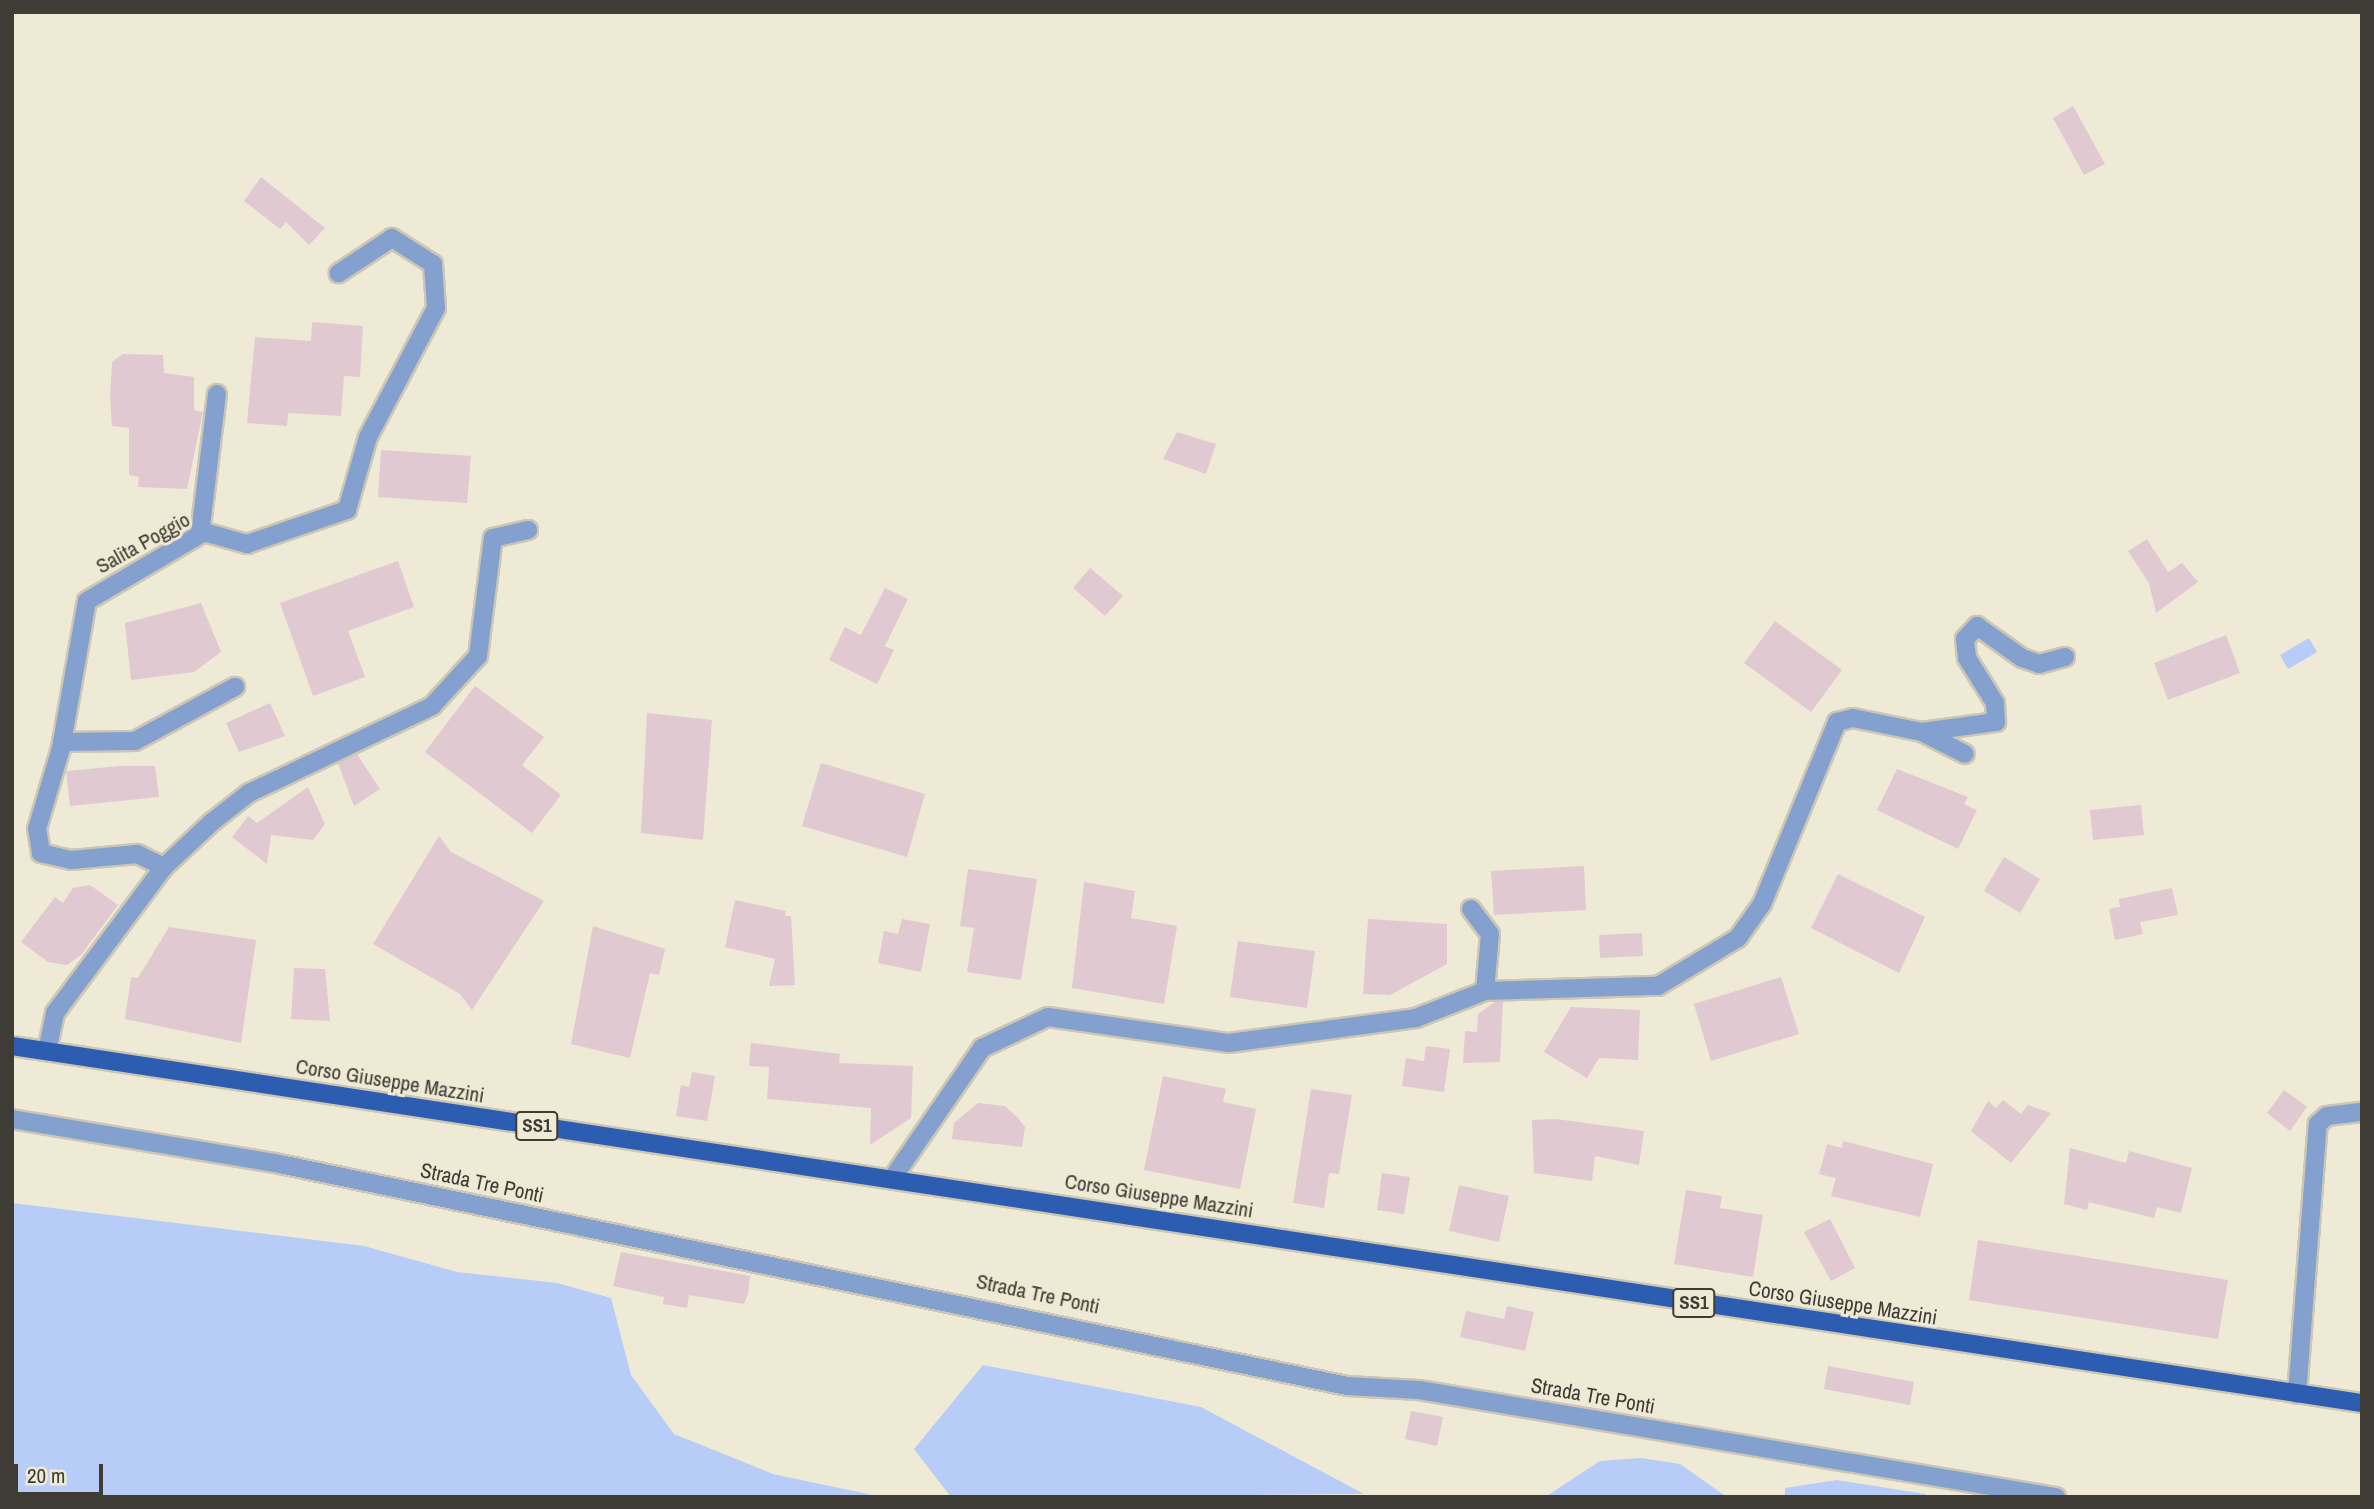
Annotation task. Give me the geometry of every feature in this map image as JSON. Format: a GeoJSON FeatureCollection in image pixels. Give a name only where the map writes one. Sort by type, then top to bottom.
{"type":"FeatureCollection","features":[{"type":"Feature","properties":{"kind":"main road","name":"Corso Giuseppe Mazzini"},"geometry":{"type":"LineString","coordinates":[[12,1046],[2362,1403]]}},
{"type":"Feature","properties":{"kind":"street","name":"Salita Poggio"},"geometry":{"type":"LineString","coordinates":[[164,867],[137,854],[71,860],[41,853],[37,829],[62,742],[87,601],[200,534],[247,544],[348,510],[368,437],[436,308],[433,264],[392,238],[339,273]]}},
{"type":"Feature","properties":{"kind":"street"},"geometry":{"type":"LineString","coordinates":[[200,534],[217,394]]}},
{"type":"Feature","properties":{"kind":"street"},"geometry":{"type":"LineString","coordinates":[[47,1051],[55,1013],[164,867],[249,793],[432,706],[478,656],[493,538],[528,530]]}},
{"type":"Feature","properties":{"kind":"street"},"geometry":{"type":"LineString","coordinates":[[1922,732],[1996,722],[1995,703],[1967,658],[1969,629],[1986,626],[2022,658],[2039,664],[2064,657]]}},
{"type":"Feature","properties":{"kind":"street"},"geometry":{"type":"LineString","coordinates":[[62,742],[135,741],[235,687]]}},
{"type":"Feature","properties":{"kind":"street"},"geometry":{"type":"LineString","coordinates":[[892,1180],[982,1048],[1048,1017],[1229,1043],[1416,1018],[1485,991],[1658,986],[1727,945],[1762,904],[1832,726],[1853,718],[1922,732],[1965,754]]}},
{"type":"Feature","properties":{"kind":"street"},"geometry":{"type":"LineString","coordinates":[[1471,909],[1490,934],[1485,991]]}},
{"type":"Feature","properties":{"kind":"street"},"geometry":{"type":"LineString","coordinates":[[2297,1394],[2318,1124],[2327,1116],[2362,1112]]}},
{"type":"Feature","properties":{"kind":"street","name":"Strada Tre Ponti"},"geometry":{"type":"LineString","coordinates":[[12,1119],[275,1163],[1148,1340],[1347,1387],[1419,1390],[2056,1497]]}},
{"type":"Feature","properties":{"kind":"water"},"geometry":{"type":"Polygon","coordinates":[[[2309,638],[2317,652],[2288,669],[2280,655],[2309,638]]]}},
{"type":"Feature","properties":{"kind":"water"},"geometry":{"type":"Polygon","coordinates":[[[12,1203],[364,1246],[457,1272],[557,1283],[611,1298],[631,1375],[674,1434],[773,1474],[882,1497],[12,1497],[12,1203]]]}},
{"type":"Feature","properties":{"kind":"water"},"geometry":{"type":"Polygon","coordinates":[[[983,1365],[1201,1407],[1364,1494],[951,1497],[914,1449],[983,1365]]]}},
{"type":"Feature","properties":{"kind":"water"},"geometry":{"type":"Polygon","coordinates":[[[1641,1458],[1680,1464],[1727,1497],[1545,1497],[1600,1461],[1641,1458]]]}},
{"type":"Feature","properties":{"kind":"water"},"geometry":{"type":"Polygon","coordinates":[[[1837,1480],[1930,1497],[1785,1497],[1785,1488],[1837,1480]]]}},
{"type":"Feature","properties":{"kind":"building"},"geometry":{"type":"Polygon","coordinates":[[[2073,106],[2105,164],[2084,175],[2053,118],[2073,106]]]}},
{"type":"Feature","properties":{"kind":"building"},"geometry":{"type":"Polygon","coordinates":[[[261,177],[325,228],[309,245],[286,222],[280,229],[244,201],[261,177]]]}},
{"type":"Feature","properties":{"kind":"building"},"geometry":{"type":"Polygon","coordinates":[[[312,322],[363,326],[360,377],[344,376],[341,416],[288,413],[287,426],[247,423],[255,337],[311,341],[312,322]]]}},
{"type":"Feature","properties":{"kind":"building"},"geometry":{"type":"Polygon","coordinates":[[[123,354],[163,355],[164,373],[194,377],[194,410],[203,412],[187,489],[138,487],[139,477],[129,475],[129,428],[112,426],[110,397],[112,362],[123,354]]]}},
{"type":"Feature","properties":{"kind":"building"},"geometry":{"type":"Polygon","coordinates":[[[1177,432],[1216,444],[1206,474],[1163,459],[1177,432]]]}},
{"type":"Feature","properties":{"kind":"building"},"geometry":{"type":"Polygon","coordinates":[[[381,450],[471,456],[467,503],[378,497],[381,450]]]}},
{"type":"Feature","properties":{"kind":"building"},"geometry":{"type":"Polygon","coordinates":[[[2147,539],[2168,572],[2182,563],[2198,582],[2156,613],[2149,583],[2128,551],[2147,539]]]}},
{"type":"Feature","properties":{"kind":"building"},"geometry":{"type":"Polygon","coordinates":[[[398,561],[414,607],[348,631],[365,677],[313,696],[280,603],[398,561]]]}},
{"type":"Feature","properties":{"kind":"building"},"geometry":{"type":"Polygon","coordinates":[[[1090,568],[1123,596],[1105,616],[1073,588],[1090,568]]]}},
{"type":"Feature","properties":{"kind":"building"},"geometry":{"type":"Polygon","coordinates":[[[885,588],[908,599],[885,646],[894,650],[877,684],[829,660],[845,627],[861,635],[885,588]]]}},
{"type":"Feature","properties":{"kind":"building"},"geometry":{"type":"Polygon","coordinates":[[[201,603],[221,652],[194,672],[131,680],[125,623],[201,603]]]}},
{"type":"Feature","properties":{"kind":"building"},"geometry":{"type":"Polygon","coordinates":[[[1775,621],[1842,670],[1811,712],[1744,663],[1775,621]]]}},
{"type":"Feature","properties":{"kind":"building"},"geometry":{"type":"Polygon","coordinates":[[[2226,635],[2240,673],[2168,700],[2154,663],[2226,635]]]}},
{"type":"Feature","properties":{"kind":"building"},"geometry":{"type":"Polygon","coordinates":[[[475,686],[544,737],[522,765],[561,795],[532,833],[425,752],[475,686]]]}},
{"type":"Feature","properties":{"kind":"building"},"geometry":{"type":"Polygon","coordinates":[[[270,703],[285,736],[239,752],[226,723],[270,703]]]}},
{"type":"Feature","properties":{"kind":"building"},"geometry":{"type":"Polygon","coordinates":[[[647,713],[712,720],[703,840],[641,833],[647,713]]]}},
{"type":"Feature","properties":{"kind":"building"},"geometry":{"type":"Polygon","coordinates":[[[357,754],[380,789],[354,806],[338,763],[357,754]]]}},
{"type":"Feature","properties":{"kind":"building"},"geometry":{"type":"Polygon","coordinates":[[[821,763],[925,794],[907,857],[802,826],[821,763]]]}},
{"type":"Feature","properties":{"kind":"building"},"geometry":{"type":"Polygon","coordinates":[[[155,766],[159,797],[70,806],[66,771],[155,766]]]}},
{"type":"Feature","properties":{"kind":"building"},"geometry":{"type":"Polygon","coordinates":[[[1897,769],[1968,797],[1964,804],[1977,810],[1958,849],[1877,810],[1897,769]]]}},
{"type":"Feature","properties":{"kind":"building"},"geometry":{"type":"Polygon","coordinates":[[[308,787],[325,824],[313,840],[271,835],[267,864],[232,837],[248,816],[257,823],[308,787]]]}},
{"type":"Feature","properties":{"kind":"building"},"geometry":{"type":"Polygon","coordinates":[[[2141,805],[2144,835],[2093,840],[2090,810],[2141,805]]]}},
{"type":"Feature","properties":{"kind":"building"},"geometry":{"type":"Polygon","coordinates":[[[439,836],[451,852],[544,901],[472,1010],[460,994],[373,944],[439,836]]]}},
{"type":"Feature","properties":{"kind":"building"},"geometry":{"type":"Polygon","coordinates":[[[2004,857],[2040,879],[2020,913],[1984,891],[2004,857]]]}},
{"type":"Feature","properties":{"kind":"building"},"geometry":{"type":"Polygon","coordinates":[[[1584,866],[1586,910],[1494,915],[1491,871],[1584,866]]]}},
{"type":"Feature","properties":{"kind":"building"},"geometry":{"type":"Polygon","coordinates":[[[968,869],[1037,879],[1021,980],[967,972],[974,928],[960,926],[968,869]]]}},
{"type":"Feature","properties":{"kind":"building"},"geometry":{"type":"Polygon","coordinates":[[[1838,874],[1925,917],[1899,973],[1811,928],[1838,874]]]}},
{"type":"Feature","properties":{"kind":"building"},"geometry":{"type":"Polygon","coordinates":[[[1084,882],[1135,891],[1131,918],[1177,926],[1164,1004],[1072,988],[1084,882]]]}},
{"type":"Feature","properties":{"kind":"building"},"geometry":{"type":"Polygon","coordinates":[[[90,885],[118,905],[81,955],[67,965],[48,962],[21,942],[55,897],[63,903],[73,888],[90,885]]]}},
{"type":"Feature","properties":{"kind":"building"},"geometry":{"type":"Polygon","coordinates":[[[2172,888],[2178,915],[2140,922],[2143,934],[2115,940],[2109,909],[2120,907],[2119,899],[2172,888]]]}},
{"type":"Feature","properties":{"kind":"building"},"geometry":{"type":"Polygon","coordinates":[[[735,900],[786,911],[781,933],[785,916],[791,916],[795,985],[769,986],[775,959],[725,947],[735,900]]]}},
{"type":"Feature","properties":{"kind":"building"},"geometry":{"type":"Polygon","coordinates":[[[902,919],[930,924],[921,972],[878,963],[884,931],[898,934],[902,919]]]}},
{"type":"Feature","properties":{"kind":"building"},"geometry":{"type":"Polygon","coordinates":[[[1368,919],[1447,924],[1447,964],[1390,995],[1363,994],[1368,919]]]}},
{"type":"Feature","properties":{"kind":"building"},"geometry":{"type":"Polygon","coordinates":[[[593,926],[665,949],[659,975],[650,973],[630,1058],[571,1044],[593,926]]]}},
{"type":"Feature","properties":{"kind":"building"},"geometry":{"type":"Polygon","coordinates":[[[169,927],[256,940],[241,1043],[125,1019],[131,977],[138,978],[169,927]]]}},
{"type":"Feature","properties":{"kind":"building"},"geometry":{"type":"Polygon","coordinates":[[[1642,933],[1643,956],[1600,958],[1599,935],[1642,933]]]}},
{"type":"Feature","properties":{"kind":"building"},"geometry":{"type":"Polygon","coordinates":[[[1238,941],[1315,951],[1307,1008],[1230,997],[1238,941]]]}},
{"type":"Feature","properties":{"kind":"building"},"geometry":{"type":"Polygon","coordinates":[[[294,968],[325,969],[330,1021],[291,1019],[294,968]]]}},
{"type":"Feature","properties":{"kind":"building"},"geometry":{"type":"Polygon","coordinates":[[[1781,977],[1799,1034],[1711,1061],[1694,1004],[1781,977]]]}},
{"type":"Feature","properties":{"kind":"building"},"geometry":{"type":"Polygon","coordinates":[[[1495,1002],[1503,1002],[1500,1062],[1463,1063],[1465,1031],[1477,1032],[1478,1014],[1495,1002]]]}},
{"type":"Feature","properties":{"kind":"building"},"geometry":{"type":"Polygon","coordinates":[[[1571,1007],[1640,1010],[1638,1060],[1599,1058],[1587,1078],[1544,1052],[1571,1007]]]}},
{"type":"Feature","properties":{"kind":"building"},"geometry":{"type":"Polygon","coordinates":[[[751,1043],[840,1054],[839,1063],[913,1066],[911,1118],[870,1145],[871,1108],[767,1099],[769,1067],[749,1066],[751,1043]]]}},
{"type":"Feature","properties":{"kind":"building"},"geometry":{"type":"Polygon","coordinates":[[[1426,1046],[1450,1049],[1444,1092],[1402,1086],[1406,1058],[1424,1061],[1426,1046]]]}},
{"type":"Feature","properties":{"kind":"building"},"geometry":{"type":"Polygon","coordinates":[[[692,1072],[715,1076],[707,1121],[676,1116],[681,1085],[689,1087],[692,1072]]]}},
{"type":"Feature","properties":{"kind":"building"},"geometry":{"type":"Polygon","coordinates":[[[1163,1076],[1226,1089],[1223,1102],[1256,1109],[1240,1189],[1144,1170],[1163,1076]]]}},
{"type":"Feature","properties":{"kind":"building"},"geometry":{"type":"Polygon","coordinates":[[[1311,1089],[1352,1095],[1339,1174],[1329,1173],[1324,1208],[1293,1203],[1311,1089]]]}},
{"type":"Feature","properties":{"kind":"building"},"geometry":{"type":"Polygon","coordinates":[[[2284,1090],[2307,1107],[2290,1131],[2267,1113],[2284,1090]]]}},
{"type":"Feature","properties":{"kind":"building"},"geometry":{"type":"Polygon","coordinates":[[[2003,1100],[2021,1114],[2028,1105],[2051,1113],[2011,1163],[1971,1131],[1988,1101],[1996,1108],[2003,1100]]]}},
{"type":"Feature","properties":{"kind":"building"},"geometry":{"type":"Polygon","coordinates":[[[978,1103],[1005,1106],[1018,1118],[1025,1127],[1022,1147],[952,1139],[954,1123],[978,1103]]]}},
{"type":"Feature","properties":{"kind":"building"},"geometry":{"type":"Polygon","coordinates":[[[1556,1119],[1644,1131],[1639,1165],[1595,1156],[1592,1181],[1534,1173],[1532,1120],[1556,1119]]]}},
{"type":"Feature","properties":{"kind":"building"},"geometry":{"type":"Polygon","coordinates":[[[1843,1141],[1933,1164],[1920,1217],[1831,1196],[1836,1178],[1819,1174],[1827,1144],[1842,1148],[1843,1141]]]}},
{"type":"Feature","properties":{"kind":"building"},"geometry":{"type":"Polygon","coordinates":[[[2070,1148],[2126,1163],[2129,1151],[2192,1168],[2181,1213],[2157,1207],[2154,1218],[2089,1202],[2087,1210],[2064,1204],[2070,1148]]]}},
{"type":"Feature","properties":{"kind":"building"},"geometry":{"type":"Polygon","coordinates":[[[1382,1173],[1410,1177],[1404,1214],[1377,1210],[1382,1173]]]}},
{"type":"Feature","properties":{"kind":"building"},"geometry":{"type":"Polygon","coordinates":[[[1459,1185],[1509,1196],[1499,1242],[1449,1231],[1459,1185]]]}},
{"type":"Feature","properties":{"kind":"building"},"geometry":{"type":"Polygon","coordinates":[[[1686,1190],[1722,1196],[1720,1208],[1763,1215],[1753,1277],[1674,1264],[1686,1190]]]}},
{"type":"Feature","properties":{"kind":"building"},"geometry":{"type":"Polygon","coordinates":[[[1830,1219],[1855,1268],[1831,1281],[1804,1232],[1830,1219]]]}},
{"type":"Feature","properties":{"kind":"building"},"geometry":{"type":"Polygon","coordinates":[[[1978,1240],[2228,1280],[2218,1339],[1969,1300],[1978,1240]]]}},
{"type":"Feature","properties":{"kind":"building"},"geometry":{"type":"Polygon","coordinates":[[[621,1252],[750,1276],[748,1294],[744,1304],[689,1295],[687,1308],[663,1304],[664,1297],[613,1286],[621,1252]]]}},
{"type":"Feature","properties":{"kind":"building"},"geometry":{"type":"Polygon","coordinates":[[[1507,1306],[1534,1312],[1525,1351],[1460,1337],[1466,1311],[1504,1319],[1507,1306]]]}},
{"type":"Feature","properties":{"kind":"building"},"geometry":{"type":"Polygon","coordinates":[[[1828,1366],[1914,1382],[1910,1405],[1824,1389],[1828,1366]]]}},
{"type":"Feature","properties":{"kind":"building"},"geometry":{"type":"Polygon","coordinates":[[[1411,1411],[1443,1417],[1437,1446],[1405,1439],[1411,1411]]]}}]}
